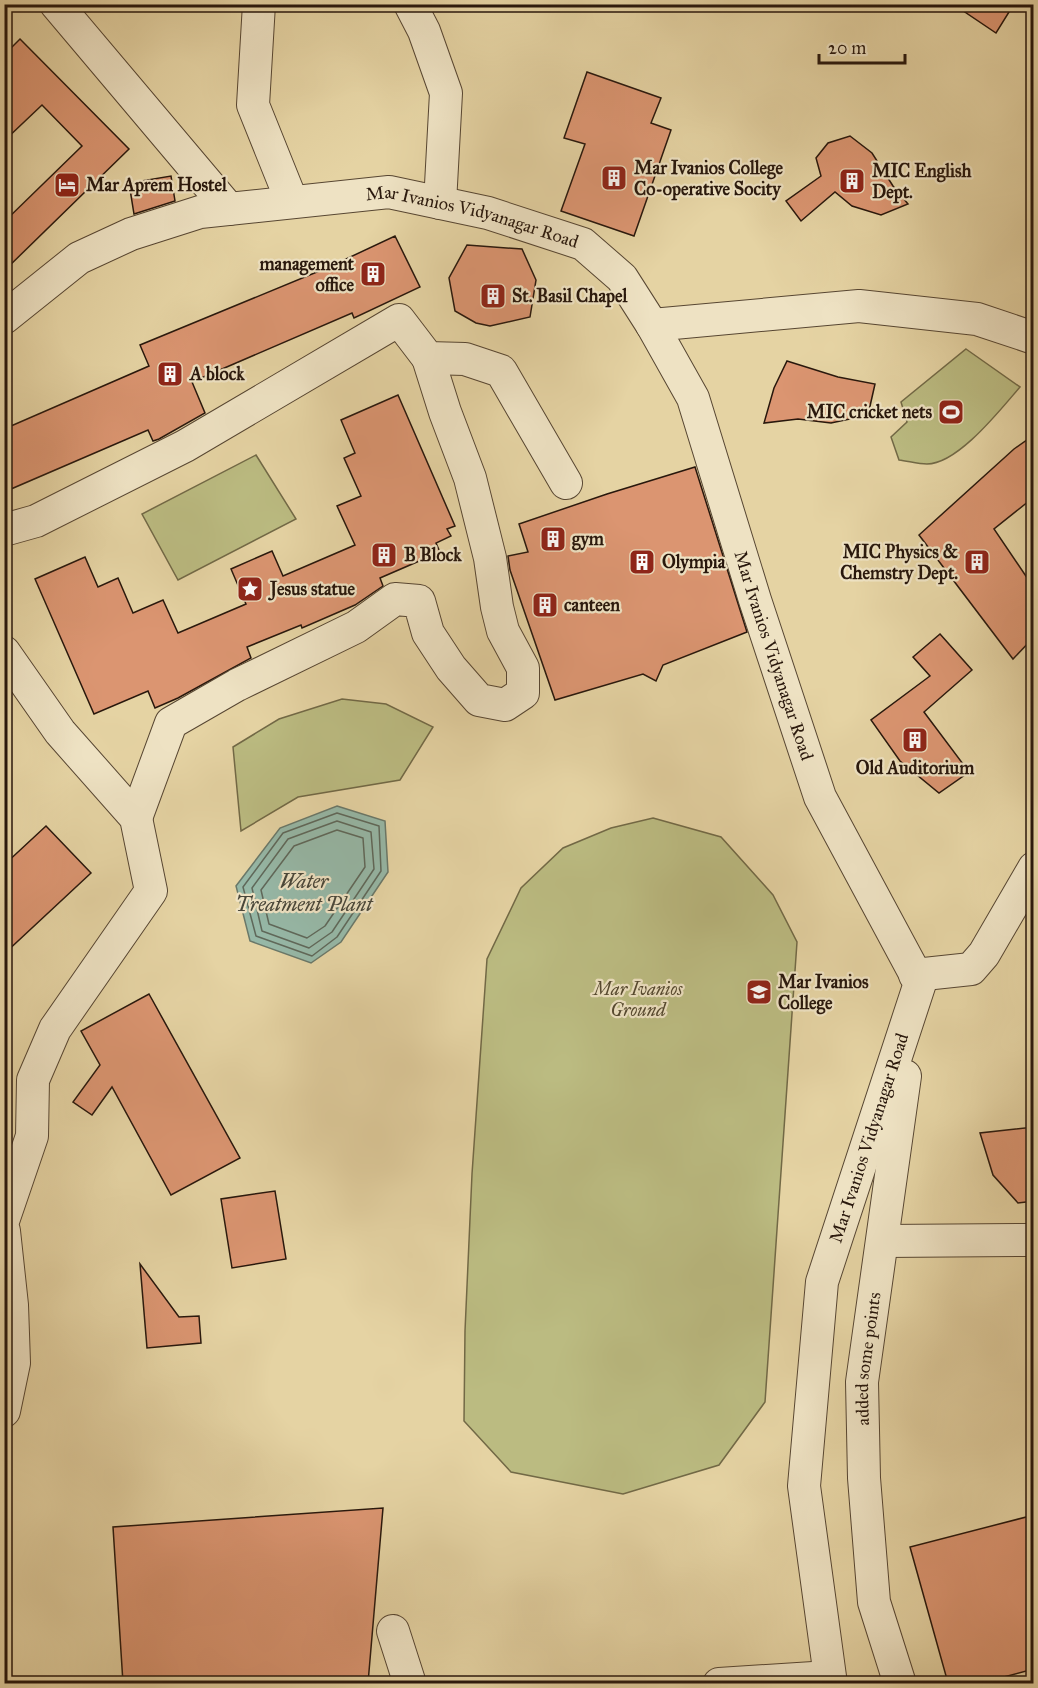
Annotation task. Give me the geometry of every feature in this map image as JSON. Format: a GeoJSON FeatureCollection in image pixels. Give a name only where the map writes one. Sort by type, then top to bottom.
{"type":"FeatureCollection","features":[{"type":"Feature","properties":{"kind":"lane"},"geometry":{"type":"LineString","coordinates":[[56,4],[229,209]]}},
{"type":"Feature","properties":{"kind":"lane"},"geometry":{"type":"LineString","coordinates":[[259,4],[252,105],[292,202]]}},
{"type":"Feature","properties":{"kind":"lane"},"geometry":{"type":"LineString","coordinates":[[410,4],[424,31],[446,93],[440,203]]}},
{"type":"Feature","properties":{"kind":"lane","name":"Mar Ivanios Vidyanagar Road"},"geometry":{"type":"LineString","coordinates":[[4,318],[79,258],[130,234],[200,212],[389,192],[488,213],[583,244],[622,278],[652,325],[693,398],[755,600],[820,796],[917,979],[822,1282],[804,1486],[830,1680]]}},
{"type":"Feature","properties":{"kind":"lane"},"geometry":{"type":"LineString","coordinates":[[652,325],[859,306],[977,319],[1034,338]]}},
{"type":"Feature","properties":{"kind":"lane"},"geometry":{"type":"LineString","coordinates":[[4,530],[36,521],[185,446],[399,320],[428,358],[470,478],[490,558],[503,631],[523,668],[522,693],[505,705],[479,700],[451,668],[428,633],[419,601],[395,599],[356,627],[237,685],[171,723],[136,818]]}},
{"type":"Feature","properties":{"kind":"lane"},"geometry":{"type":"LineString","coordinates":[[428,358],[465,359],[501,371],[566,483]]}},
{"type":"Feature","properties":{"kind":"lane"},"geometry":{"type":"LineString","coordinates":[[4,652],[60,732],[136,818],[151,891],[55,1029],[33,1080],[32,1136],[4,1218]]}},
{"type":"Feature","properties":{"kind":"lane"},"geometry":{"type":"LineString","coordinates":[[917,979],[971,969],[984,954],[1034,868]]}},
{"type":"Feature","properties":{"kind":"lane","name":"added some points"},"geometry":{"type":"LineString","coordinates":[[900,1683],[874,1602],[864,1478],[862,1382],[917,979]]}},
{"type":"Feature","properties":{"kind":"lane"},"geometry":{"type":"LineString","coordinates":[[4,1231],[12,1305],[14,1363],[4,1410]]}},
{"type":"Feature","properties":{"kind":"lane"},"geometry":{"type":"LineString","coordinates":[[883,1241],[1034,1240]]}},
{"type":"Feature","properties":{"kind":"lane"},"geometry":{"type":"LineString","coordinates":[[393,1631],[410,1683]]}},
{"type":"Feature","properties":{"kind":"lane"},"geometry":{"type":"LineString","coordinates":[[719,1683],[830,1680]]}},
{"type":"Feature","properties":{"kind":"green space","name":"MIC cricket nets"},"geometry":{"type":"Polygon","coordinates":[[[966,349],[1020,387],[978,434],[952,455],[939,462],[927,464],[899,460],[891,437],[907,422],[901,402],[966,349]]]}},
{"type":"Feature","properties":{"kind":"green space"},"geometry":{"type":"Polygon","coordinates":[[[256,455],[296,519],[178,580],[142,514],[256,455]]]}},
{"type":"Feature","properties":{"kind":"green space"},"geometry":{"type":"Polygon","coordinates":[[[342,699],[386,704],[433,727],[400,780],[298,797],[241,831],[233,747],[279,719],[342,699]]]}},
{"type":"Feature","properties":{"kind":"green space","name":"Mar Ivanios Ground"},"geometry":{"type":"Polygon","coordinates":[[[653,818],[721,837],[773,895],[797,942],[765,1402],[719,1465],[623,1494],[511,1472],[464,1421],[465,1331],[472,1174],[487,959],[521,888],[563,848],[611,828],[653,818]]]}},
{"type":"Feature","properties":{"kind":"water","name":"Water Treatment Plant"},"geometry":{"type":"Polygon","coordinates":[[[337,806],[385,821],[388,872],[341,942],[311,963],[250,941],[236,886],[280,828],[337,806]]]}},
{"type":"Feature","properties":{"kind":"building"},"geometry":{"type":"Polygon","coordinates":[[[953,4],[1014,4],[996,33],[953,4]]]}},
{"type":"Feature","properties":{"kind":"building","name":"Mar Aprem Hostel"},"geometry":{"type":"Polygon","coordinates":[[[20,39],[129,149],[4,271],[4,222],[82,146],[42,105],[4,141],[4,55],[20,39]]]}},
{"type":"Feature","properties":{"kind":"building","name":"Mar Ivanios College Co-operative Socity"},"geometry":{"type":"Polygon","coordinates":[[[587,72],[661,98],[651,123],[671,130],[634,236],[561,211],[585,144],[564,138],[587,72]]]}},
{"type":"Feature","properties":{"kind":"building","name":"MIC English Dept."},"geometry":{"type":"Polygon","coordinates":[[[850,136],[872,153],[893,186],[908,204],[881,215],[852,206],[835,192],[801,221],[786,201],[821,176],[816,158],[828,143],[850,136]]]}},
{"type":"Feature","properties":{"kind":"building"},"geometry":{"type":"Polygon","coordinates":[[[171,176],[175,201],[134,214],[129,183],[171,176]]]}},
{"type":"Feature","properties":{"kind":"building","name":"A block"},"geometry":{"type":"Polygon","coordinates":[[[395,236],[420,287],[354,318],[352,313],[192,382],[205,413],[159,439],[153,441],[148,430],[4,492],[4,429],[149,366],[140,345],[329,267],[395,236]]]}},
{"type":"Feature","properties":{"kind":"building","name":"St. Basil Chapel"},"geometry":{"type":"Polygon","coordinates":[[[467,245],[522,249],[536,280],[530,317],[490,326],[476,323],[455,311],[449,278],[467,245]]]}},
{"type":"Feature","properties":{"kind":"building"},"geometry":{"type":"Polygon","coordinates":[[[787,361],[838,377],[875,384],[868,415],[831,423],[798,419],[764,423],[774,388],[787,361]]]}},
{"type":"Feature","properties":{"kind":"building","name":"B Block"},"geometry":{"type":"Polygon","coordinates":[[[398,395],[455,526],[447,529],[451,536],[436,543],[440,552],[380,578],[383,586],[355,605],[302,628],[301,625],[247,647],[251,658],[178,698],[155,708],[148,691],[94,714],[35,579],[85,557],[98,587],[118,578],[133,613],[163,600],[178,633],[246,604],[231,569],[272,551],[283,576],[355,545],[337,506],[361,496],[344,458],[355,453],[341,420],[398,395]]]}},
{"type":"Feature","properties":{"kind":"building","name":"MIC Physics & Chemstry Dept."},"geometry":{"type":"Polygon","coordinates":[[[1034,435],[1034,497],[994,529],[1034,588],[1034,637],[1013,659],[919,535],[1014,449],[1034,435]]]}},
{"type":"Feature","properties":{"kind":"building","name":"Olympia"},"geometry":{"type":"Polygon","coordinates":[[[695,467],[747,632],[663,665],[656,681],[643,674],[555,700],[510,570],[508,556],[528,552],[519,524],[695,467]]]}},
{"type":"Feature","properties":{"kind":"building","name":"Old Auditorium"},"geometry":{"type":"Polygon","coordinates":[[[940,634],[972,670],[924,712],[969,772],[939,793],[900,761],[871,720],[930,676],[913,657],[940,634]]]}},
{"type":"Feature","properties":{"kind":"building"},"geometry":{"type":"Polygon","coordinates":[[[46,826],[91,873],[4,954],[4,865],[46,826]]]}},
{"type":"Feature","properties":{"kind":"building"},"geometry":{"type":"Polygon","coordinates":[[[149,994],[240,1158],[171,1195],[112,1087],[92,1115],[73,1102],[100,1065],[81,1031],[149,994]]]}},
{"type":"Feature","properties":{"kind":"building"},"geometry":{"type":"Polygon","coordinates":[[[1034,1127],[1034,1201],[1018,1203],[993,1175],[980,1133],[1034,1127]]]}},
{"type":"Feature","properties":{"kind":"building"},"geometry":{"type":"Polygon","coordinates":[[[275,1191],[286,1259],[232,1268],[221,1199],[275,1191]]]}},
{"type":"Feature","properties":{"kind":"building"},"geometry":{"type":"Polygon","coordinates":[[[140,1264],[179,1317],[199,1316],[201,1343],[147,1348],[140,1264]]]}},
{"type":"Feature","properties":{"kind":"building"},"geometry":{"type":"Polygon","coordinates":[[[383,1508],[368,1683],[123,1683],[113,1527],[383,1508]]]}},
{"type":"Feature","properties":{"kind":"building"},"geometry":{"type":"Polygon","coordinates":[[[1034,1515],[1034,1669],[981,1683],[948,1683],[910,1547],[1034,1515]]]}},
{"type":"Feature","properties":{"kind":"place","name":"Mar Ivanios College Co-operative Socity"},"geometry":{"type":"Point","coordinates":[614,178]}},
{"type":"Feature","properties":{"kind":"place","name":"MIC English Dept."},"geometry":{"type":"Point","coordinates":[852,181]}},
{"type":"Feature","properties":{"kind":"place","name":"Mar Aprem Hostel"},"geometry":{"type":"Point","coordinates":[67,185]}},
{"type":"Feature","properties":{"kind":"place","name":"management office"},"geometry":{"type":"Point","coordinates":[373,274]}},
{"type":"Feature","properties":{"kind":"place","name":"St. Basil Chapel"},"geometry":{"type":"Point","coordinates":[493,296]}},
{"type":"Feature","properties":{"kind":"place","name":"A block"},"geometry":{"type":"Point","coordinates":[170,374]}},
{"type":"Feature","properties":{"kind":"place","name":"MIC cricket nets"},"geometry":{"type":"Point","coordinates":[951,412]}},
{"type":"Feature","properties":{"kind":"place","name":"gym"},"geometry":{"type":"Point","coordinates":[553,539]}},
{"type":"Feature","properties":{"kind":"place","name":"B Block"},"geometry":{"type":"Point","coordinates":[384,555]}},
{"type":"Feature","properties":{"kind":"place","name":"Olympia"},"geometry":{"type":"Point","coordinates":[642,562]}},
{"type":"Feature","properties":{"kind":"place","name":"MIC Physics & Chemstry Dept."},"geometry":{"type":"Point","coordinates":[977,562]}},
{"type":"Feature","properties":{"kind":"place","name":"Jesus statue"},"geometry":{"type":"Point","coordinates":[250,589]}},
{"type":"Feature","properties":{"kind":"place","name":"canteen"},"geometry":{"type":"Point","coordinates":[545,605]}},
{"type":"Feature","properties":{"kind":"place","name":"Old Auditorium"},"geometry":{"type":"Point","coordinates":[915,740]}},
{"type":"Feature","properties":{"kind":"place","name":"Mar Ivanios College"},"geometry":{"type":"Point","coordinates":[759,992]}}]}
